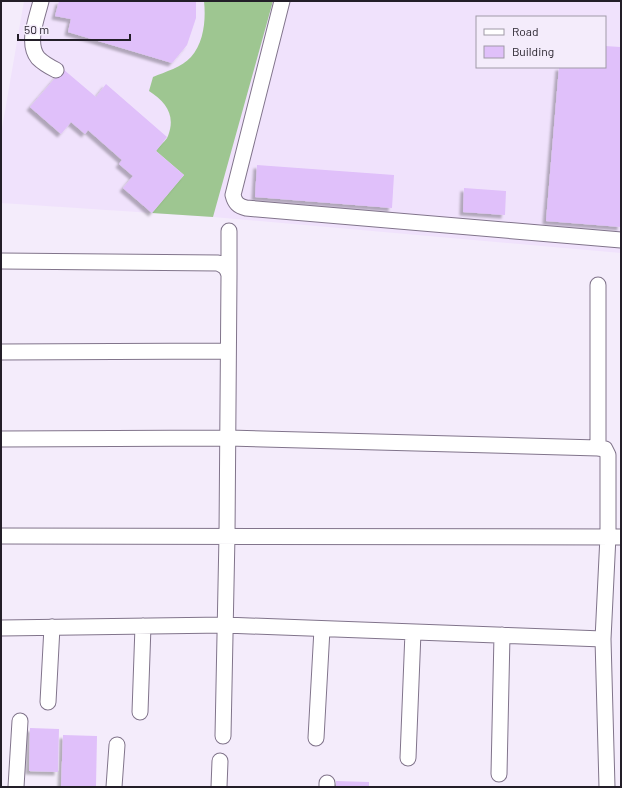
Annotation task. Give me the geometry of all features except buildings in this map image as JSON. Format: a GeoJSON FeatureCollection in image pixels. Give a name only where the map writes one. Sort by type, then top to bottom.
{"type":"FeatureCollection","features":[{"type":"Feature","properties":{"kind":"street"},"geometry":{"type":"LineString","coordinates":[[41,1],[32,44],[34,53],[40,60],[56,70]]}},
{"type":"Feature","properties":{"kind":"street"},"geometry":{"type":"LineString","coordinates":[[282,1],[232,195],[238,206],[246,208],[621,240]]}},
{"type":"Feature","properties":{"kind":"street"},"geometry":{"type":"LineString","coordinates":[[223,736],[227,535],[229,231]]}},
{"type":"Feature","properties":{"kind":"street"},"geometry":{"type":"LineString","coordinates":[[1,261],[218,263],[224,265],[229,275]]}},
{"type":"Feature","properties":{"kind":"street"},"geometry":{"type":"LineString","coordinates":[[598,285],[598,448]]}},
{"type":"Feature","properties":{"kind":"street"},"geometry":{"type":"LineString","coordinates":[[1,352],[228,351]]}},
{"type":"Feature","properties":{"kind":"street"},"geometry":{"type":"LineString","coordinates":[[1,439],[228,438],[598,448],[605,450],[608,455],[614,537],[602,639],[607,787]]}},
{"type":"Feature","properties":{"kind":"street"},"geometry":{"type":"LineString","coordinates":[[1,536],[227,535],[614,537]]}},
{"type":"Feature","properties":{"kind":"street"},"geometry":{"type":"LineString","coordinates":[[1,628],[225,625],[602,639]]}},
{"type":"Feature","properties":{"kind":"street"},"geometry":{"type":"LineString","coordinates":[[140,712],[143,626]]}},
{"type":"Feature","properties":{"kind":"street"},"geometry":{"type":"LineString","coordinates":[[48,702],[52,627]]}},
{"type":"Feature","properties":{"kind":"street"},"geometry":{"type":"LineString","coordinates":[[316,738],[322,629]]}},
{"type":"Feature","properties":{"kind":"street"},"geometry":{"type":"LineString","coordinates":[[408,758],[413,632]]}},
{"type":"Feature","properties":{"kind":"street"},"geometry":{"type":"LineString","coordinates":[[499,774],[502,635]]}},
{"type":"Feature","properties":{"kind":"street"},"geometry":{"type":"LineString","coordinates":[[16,787],[20,721]]}},
{"type":"Feature","properties":{"kind":"street"},"geometry":{"type":"LineString","coordinates":[[114,787],[117,745]]}},
{"type":"Feature","properties":{"kind":"street"},"geometry":{"type":"LineString","coordinates":[[219,787],[220,760]]}},
{"type":"Feature","properties":{"kind":"shaded area"},"geometry":{"type":"Polygon","coordinates":[[[24,1],[621,1],[621,253],[213,217],[1,203],[1,134],[24,1]]]}},
{"type":"Feature","properties":{"kind":"green space"},"geometry":{"type":"Polygon","coordinates":[[[204,1],[273,1],[213,217],[152,213],[184,175],[156,151],[166,140],[171,122],[170,115],[165,105],[149,91],[153,77],[183,64],[191,57],[199,45],[205,15],[204,1]]]}}]}
